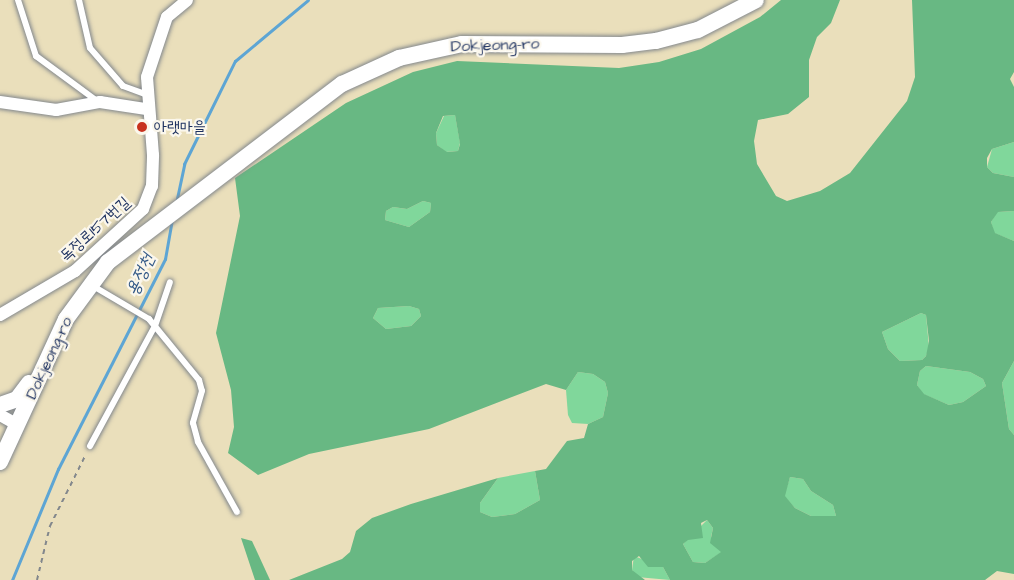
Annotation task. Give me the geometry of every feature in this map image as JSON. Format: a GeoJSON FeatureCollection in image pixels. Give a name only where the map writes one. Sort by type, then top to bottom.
{"type":"FeatureCollection","features":[{"type":"Feature","properties":{"kind":"street","name":"독정로157번길"},"geometry":{"type":"LineString","coordinates":[[0,315],[86,262],[143,209],[152,186],[153,155],[145,94],[160,30],[174,7],[187,0]]}},
{"type":"Feature","properties":{"kind":"street","name":"Dokjeong-ro"},"geometry":{"type":"LineString","coordinates":[[0,462],[55,338],[90,284],[138,237],[342,84],[376,66],[419,51],[482,42],[637,44],[698,30],[756,0]]}},
{"type":"Feature","properties":{"kind":"street"},"geometry":{"type":"LineString","coordinates":[[0,102],[69,110],[100,102],[146,109]]}},
{"type":"Feature","properties":{"kind":"street"},"geometry":{"type":"LineString","coordinates":[[0,405],[23,393],[55,338]]}},
{"type":"Feature","properties":{"kind":"street"},"geometry":{"type":"LineString","coordinates":[[0,415],[18,425]]}},
{"type":"Feature","properties":{"kind":"lane"},"geometry":{"type":"LineString","coordinates":[[18,0],[36,56],[100,102]]}},
{"type":"Feature","properties":{"kind":"lane"},"geometry":{"type":"LineString","coordinates":[[79,0],[90,48],[123,86],[145,94]]}},
{"type":"Feature","properties":{"kind":"lane"},"geometry":{"type":"LineString","coordinates":[[90,446],[155,326],[170,282]]}},
{"type":"Feature","properties":{"kind":"lane"},"geometry":{"type":"LineString","coordinates":[[90,284],[149,319],[202,385],[193,423],[198,442],[237,512]]}},
{"type":"Feature","properties":{"kind":"path"},"geometry":{"type":"LineString","coordinates":[[38,580],[50,526],[90,446]]}},
{"type":"Feature","properties":{"kind":"green space"},"geometry":{"type":"Polygon","coordinates":[[[781,0],[840,0],[831,23],[817,37],[809,60],[809,97],[788,114],[758,120],[754,141],[757,164],[776,196],[787,201],[820,191],[850,173],[907,101],[915,77],[912,0],[1014,0],[1014,72],[1010,79],[1014,87],[1014,142],[992,149],[987,158],[987,167],[993,173],[1014,177],[1014,211],[998,212],[991,222],[995,233],[1014,241],[1014,361],[1002,383],[1009,429],[1014,435],[1014,574],[997,571],[985,580],[670,580],[663,567],[648,567],[639,556],[632,561],[632,570],[645,580],[289,580],[342,559],[350,552],[356,531],[372,518],[411,504],[498,478],[480,503],[480,512],[492,517],[515,514],[540,500],[535,471],[546,469],[567,441],[584,438],[588,424],[603,417],[608,393],[605,382],[593,374],[578,372],[566,390],[546,384],[429,429],[309,454],[258,475],[228,453],[234,427],[231,390],[216,333],[240,216],[235,178],[346,103],[413,72],[457,61],[619,68],[659,62],[701,49],[760,17],[781,0]],[[455,115],[443,116],[436,133],[437,145],[447,152],[458,151],[460,144],[455,115]],[[423,201],[407,209],[393,207],[386,211],[385,220],[409,227],[430,212],[431,203],[423,201]],[[409,306],[378,308],[373,318],[386,329],[411,326],[421,316],[419,309],[409,306]],[[921,313],[882,332],[888,349],[900,361],[922,360],[926,356],[929,341],[926,315],[921,313]],[[926,366],[920,371],[917,385],[924,394],[949,405],[963,402],[986,386],[983,379],[970,372],[926,366]],[[790,477],[785,496],[795,508],[811,516],[836,516],[833,505],[811,491],[803,479],[790,477]],[[707,520],[701,523],[703,538],[688,540],[683,544],[693,562],[705,563],[721,552],[710,543],[713,528],[707,520]]]}},
{"type":"Feature","properties":{"kind":"green space"},"geometry":{"type":"Polygon","coordinates":[[[455,115],[460,143],[458,151],[446,152],[437,145],[436,133],[444,116],[455,115]]]}},
{"type":"Feature","properties":{"kind":"green space"},"geometry":{"type":"Polygon","coordinates":[[[1014,142],[1014,177],[993,173],[987,167],[992,149],[1014,142]]]}},
{"type":"Feature","properties":{"kind":"green space"},"geometry":{"type":"Polygon","coordinates":[[[423,201],[431,203],[430,212],[409,227],[385,220],[386,211],[393,207],[407,209],[423,201]]]}},
{"type":"Feature","properties":{"kind":"green space"},"geometry":{"type":"Polygon","coordinates":[[[1014,211],[1014,241],[994,233],[991,222],[997,212],[1014,211]]]}},
{"type":"Feature","properties":{"kind":"green space"},"geometry":{"type":"Polygon","coordinates":[[[409,306],[419,309],[421,316],[411,326],[386,329],[373,318],[378,308],[409,306]]]}},
{"type":"Feature","properties":{"kind":"green space"},"geometry":{"type":"Polygon","coordinates":[[[921,313],[926,315],[929,348],[926,356],[922,360],[900,361],[888,349],[882,332],[921,313]]]}},
{"type":"Feature","properties":{"kind":"green space"},"geometry":{"type":"Polygon","coordinates":[[[1014,361],[1014,435],[1009,429],[1002,383],[1014,361]]]}},
{"type":"Feature","properties":{"kind":"green space"},"geometry":{"type":"Polygon","coordinates":[[[926,366],[970,372],[983,379],[986,386],[963,402],[949,405],[923,394],[917,385],[920,371],[926,366]]]}},
{"type":"Feature","properties":{"kind":"green space"},"geometry":{"type":"Polygon","coordinates":[[[578,372],[593,374],[605,382],[608,393],[603,417],[588,424],[572,423],[568,415],[566,390],[578,372]]]}},
{"type":"Feature","properties":{"kind":"green space"},"geometry":{"type":"Polygon","coordinates":[[[535,471],[540,500],[515,514],[492,517],[480,512],[480,503],[498,478],[535,471]]]}},
{"type":"Feature","properties":{"kind":"green space"},"geometry":{"type":"Polygon","coordinates":[[[790,477],[803,479],[811,491],[833,505],[836,516],[811,516],[795,508],[784,496],[790,477]]]}},
{"type":"Feature","properties":{"kind":"green space"},"geometry":{"type":"Polygon","coordinates":[[[707,520],[713,528],[711,537],[722,552],[705,563],[693,562],[683,544],[707,520]]]}},
{"type":"Feature","properties":{"kind":"green space"},"geometry":{"type":"Polygon","coordinates":[[[241,538],[252,541],[270,580],[255,580],[241,538]]]}},
{"type":"Feature","properties":{"kind":"green space"},"geometry":{"type":"Polygon","coordinates":[[[634,556],[663,567],[670,580],[637,577],[632,570],[634,556]]]}},
{"type":"Feature","properties":{"kind":"waterway","name":"용정천"},"geometry":{"type":"LineString","coordinates":[[176,203],[184,164],[235,61],[308,0]]}},
{"type":"Feature","properties":{"kind":"waterway","name":"용정천"},"geometry":{"type":"LineString","coordinates":[[12,580],[58,469],[165,259],[172,221]]}},
{"type":"Feature","properties":{"kind":"place","name":"아랫마을"},"geometry":{"type":"Point","coordinates":[142,127]}}]}
